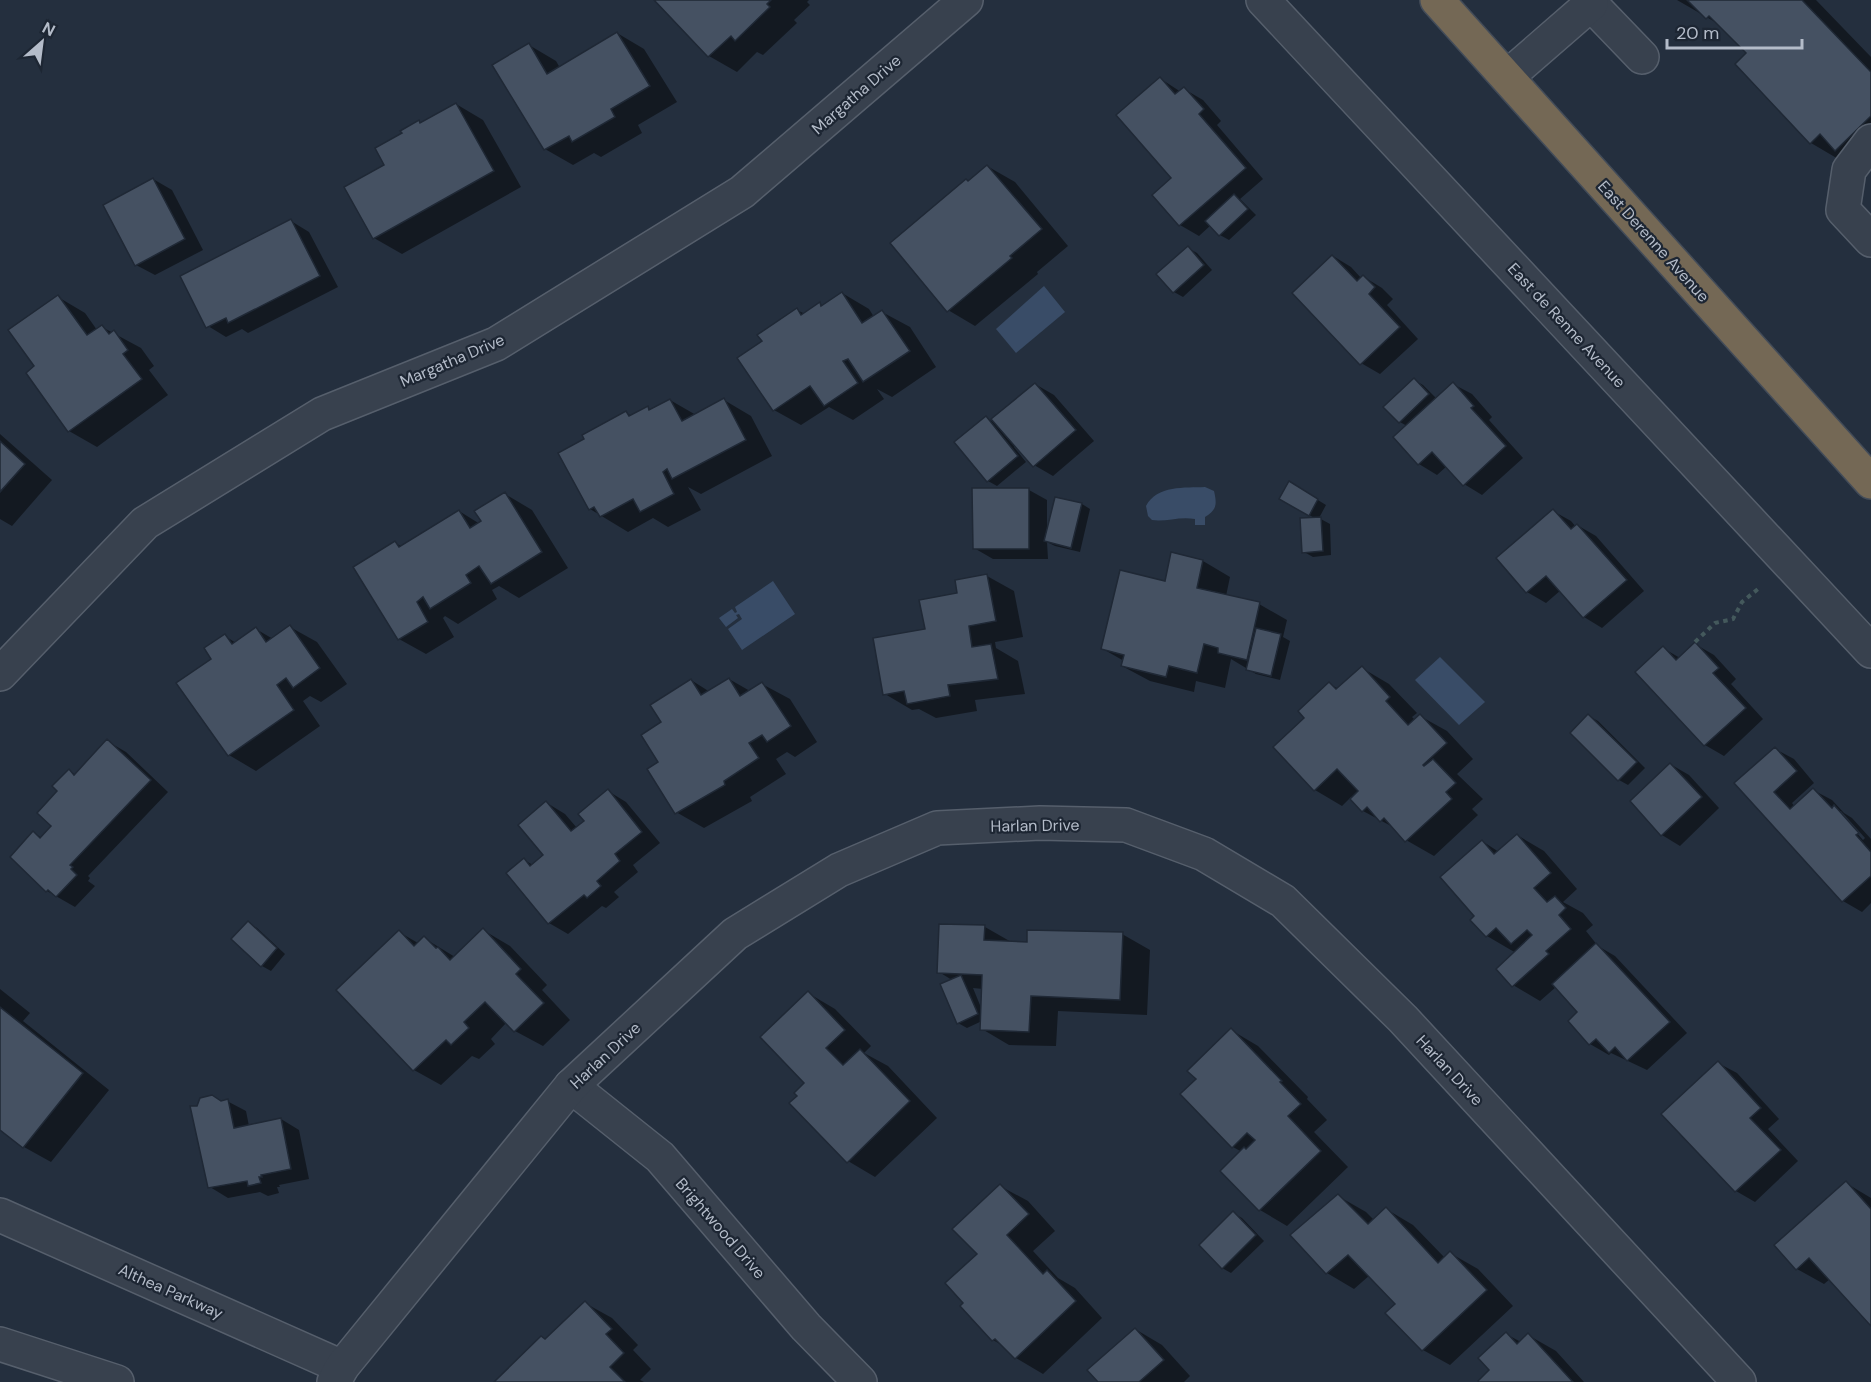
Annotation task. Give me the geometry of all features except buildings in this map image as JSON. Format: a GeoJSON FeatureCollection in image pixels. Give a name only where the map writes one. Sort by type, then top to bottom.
{"type":"FeatureCollection","features":[{"type":"Feature","properties":{"kind":"highway","name":"East Derenne Avenue"},"geometry":{"type":"LineString","coordinates":[[1437,0],[1871,482]]}},
{"type":"Feature","properties":{"kind":"street","name":"Margatha Drive"},"geometry":{"type":"LineString","coordinates":[[0,674],[145,523],[322,414],[496,344],[742,192],[966,0]]}},
{"type":"Feature","properties":{"kind":"street","name":"East de Renne Avenue"},"geometry":{"type":"LineString","coordinates":[[1263,0],[1871,651]]}},
{"type":"Feature","properties":{"kind":"street"},"geometry":{"type":"LineString","coordinates":[[1507,77],[1589,2],[1642,57]]}},
{"type":"Feature","properties":{"kind":"street"},"geometry":{"type":"LineString","coordinates":[[1870,144],[1849,170],[1843,210],[1871,240]]}},
{"type":"Feature","properties":{"kind":"street","name":"Harlan Drive"},"geometry":{"type":"LineString","coordinates":[[338,1374],[571,1086],[735,934],[839,870],[937,828],[1040,823],[1126,825],[1204,854],[1282,901],[1403,1019],[1739,1382]]}},
{"type":"Feature","properties":{"kind":"street","name":"Brightwood Drive"},"geometry":{"type":"LineString","coordinates":[[571,1086],[660,1157],[806,1327],[860,1382]]}},
{"type":"Feature","properties":{"kind":"street","name":"Althea Parkway"},"geometry":{"type":"LineString","coordinates":[[0,1215],[338,1374]]}},
{"type":"Feature","properties":{"kind":"street"},"geometry":{"type":"LineString","coordinates":[[0,1344],[117,1382]]}},
{"type":"Feature","properties":{"kind":"path"},"geometry":{"type":"LineString","coordinates":[[1695,642],[1715,622],[1734,618],[1742,602],[1791,566]]}},
{"type":"Feature","properties":{"kind":"water"},"geometry":{"type":"Polygon","coordinates":[[[1044,286],[1065,312],[1016,353],[996,329],[1044,286]]]}},
{"type":"Feature","properties":{"kind":"water"},"geometry":{"type":"Polygon","coordinates":[[[1205,487],[1214,491],[1216,503],[1212,512],[1205,517],[1205,525],[1195,525],[1195,519],[1152,520],[1148,516],[1146,506],[1157,494],[1172,489],[1205,487]]]}},
{"type":"Feature","properties":{"kind":"water"},"geometry":{"type":"Polygon","coordinates":[[[773,581],[795,614],[742,650],[728,629],[742,619],[739,614],[736,615],[738,618],[726,627],[719,618],[732,609],[735,613],[737,612],[735,607],[773,581]]]}},
{"type":"Feature","properties":{"kind":"water"},"geometry":{"type":"Polygon","coordinates":[[[1440,657],[1485,702],[1459,725],[1415,680],[1440,657]]]}}]}
